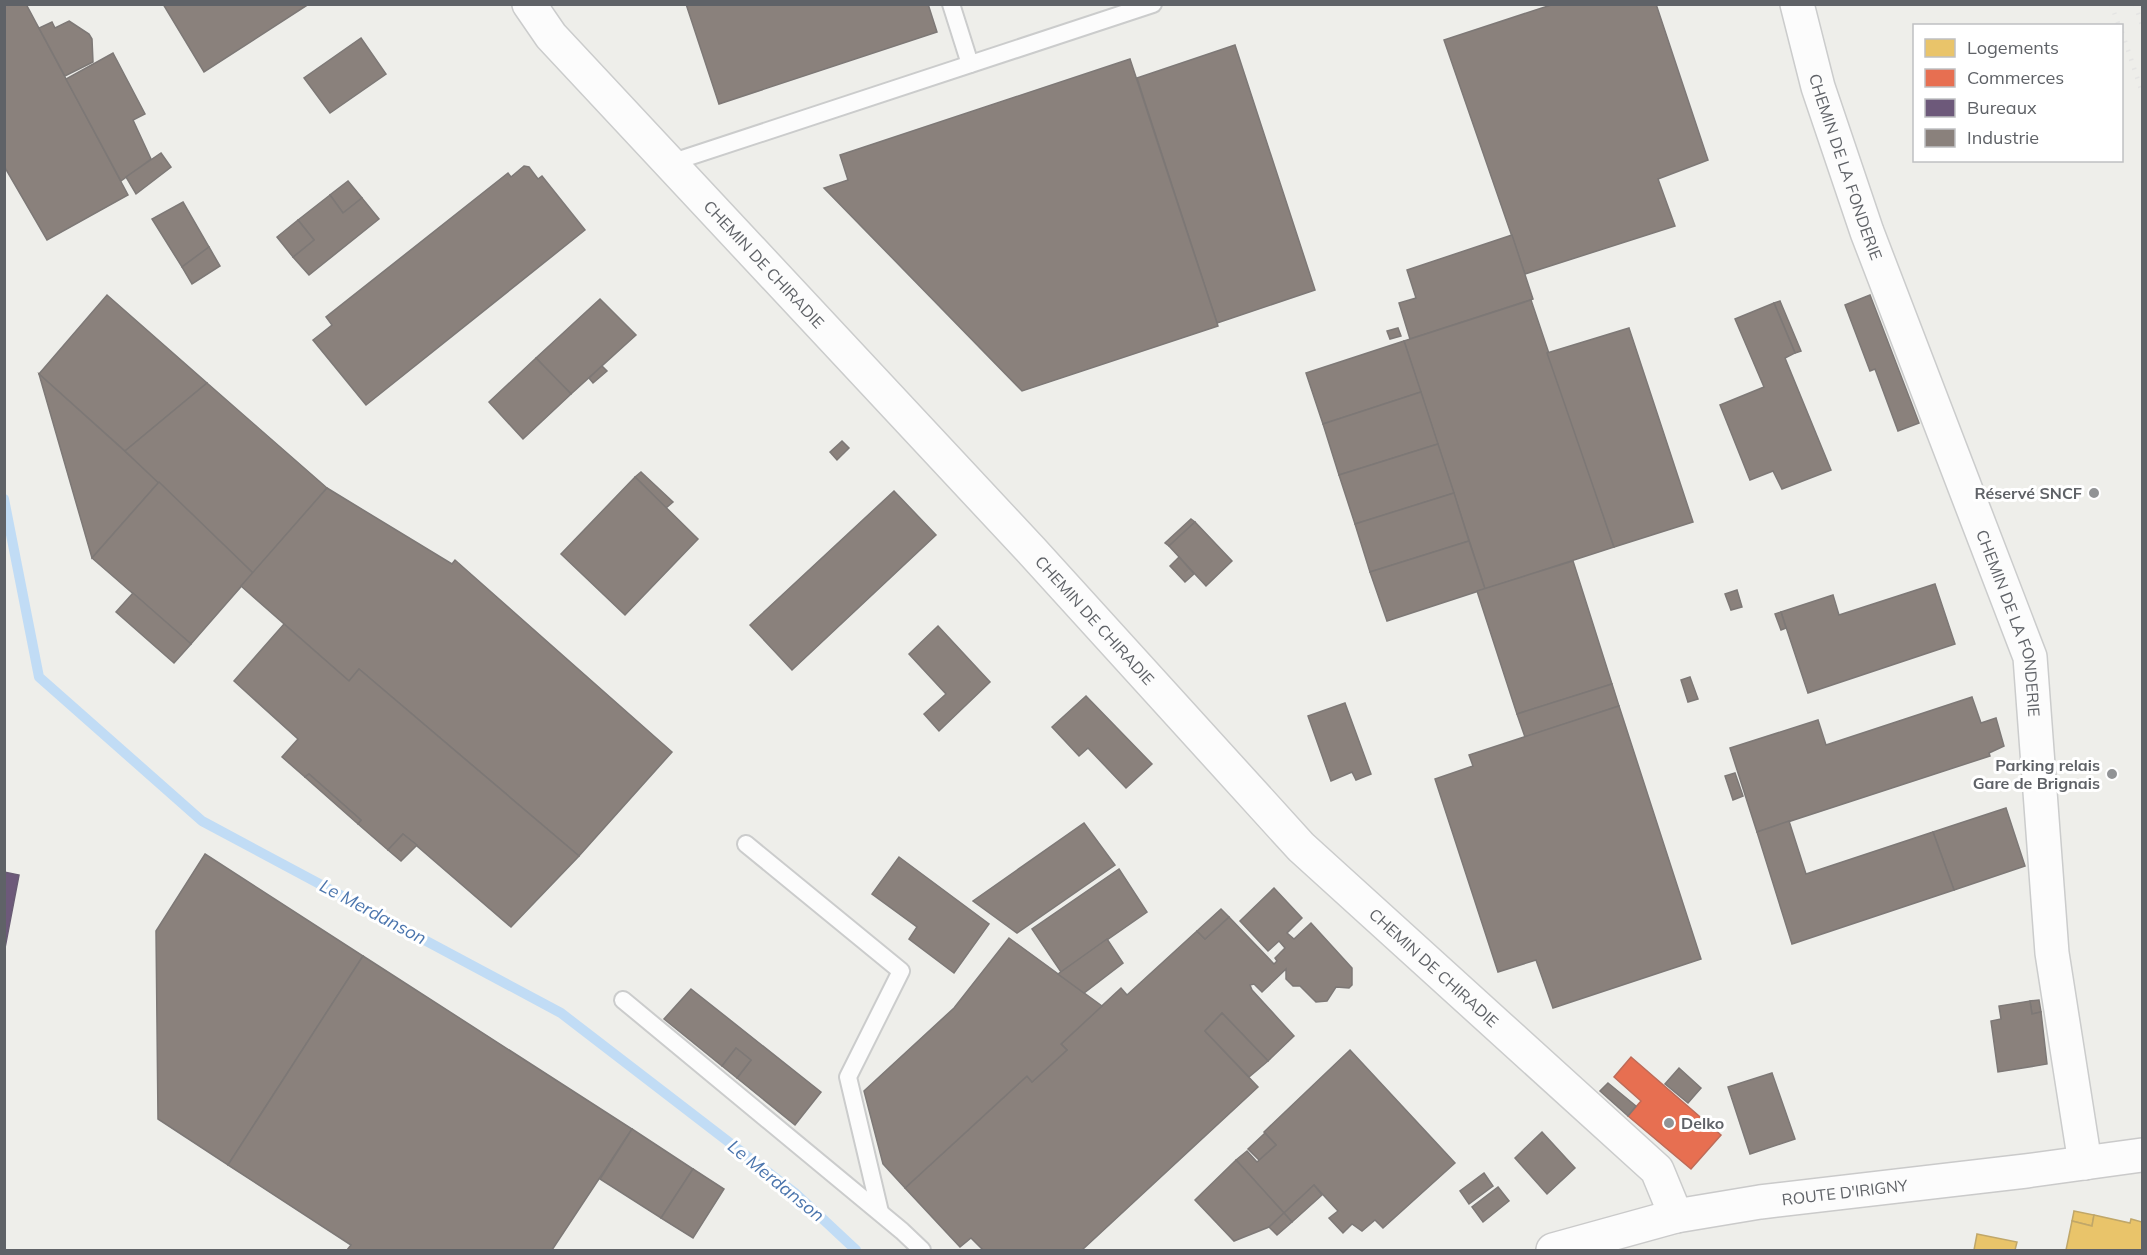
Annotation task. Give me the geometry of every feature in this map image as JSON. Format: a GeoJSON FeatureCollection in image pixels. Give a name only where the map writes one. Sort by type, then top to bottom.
{"type":"FeatureCollection","features":[{"type":"Feature","properties":{"kind":"street","name":"CHEMIN DE CHIRADIE"},"geometry":{"type":"LineString","coordinates":[[529,4],[551,36],[1031,550],[1301,847],[1657,1170],[1676,1216]]}},
{"type":"Feature","properties":{"kind":"street","name":"CHEMIN DE LA FONDERIE"},"geometry":{"type":"LineString","coordinates":[[1797,4],[1818,87],[1867,232],[2030,657],[2052,953],[2085,1163]]}},
{"type":"Feature","properties":{"kind":"street","name":"ROUTE D'IRIGNY"},"geometry":{"type":"LineString","coordinates":[[1553,1251],[1676,1216],[1760,1202],[2142,1155]]}},
{"type":"Feature","properties":{"kind":"lane"},"geometry":{"type":"LineString","coordinates":[[951,4],[970,64]]}},
{"type":"Feature","properties":{"kind":"lane"},"geometry":{"type":"LineString","coordinates":[[670,163],[1153,4]]}},
{"type":"Feature","properties":{"kind":"lane"},"geometry":{"type":"LineString","coordinates":[[746,844],[901,971],[848,1077],[880,1212]]}},
{"type":"Feature","properties":{"kind":"lane"},"geometry":{"type":"LineString","coordinates":[[623,1000],[880,1212],[922,1251]]}},
{"type":"Feature","properties":{"kind":"building: Logements"},"geometry":{"type":"Polygon","coordinates":[[[2074,1211],[2094,1215],[2092,1226],[2072,1221],[2074,1211]]]}},
{"type":"Feature","properties":{"kind":"building: Logements"},"geometry":{"type":"Polygon","coordinates":[[[2094,1215],[2130,1223],[2131,1219],[2142,1222],[2142,1250],[2066,1250],[2072,1221],[2092,1226],[2094,1215]]]}},
{"type":"Feature","properties":{"kind":"building: Logements"},"geometry":{"type":"Polygon","coordinates":[[[1977,1234],[2017,1242],[2015,1250],[1974,1250],[1977,1234]]]}},
{"type":"Feature","properties":{"kind":"building: Commerces"},"geometry":{"type":"Polygon","coordinates":[[[1631,1057],[1721,1135],[1691,1169],[1628,1116],[1641,1101],[1614,1077],[1631,1057]]]}},
{"type":"Feature","properties":{"kind":"building: Bureaux"},"geometry":{"type":"Polygon","coordinates":[[[4,872],[19,875],[4,953],[4,872]]]}},
{"type":"Feature","properties":{"kind":"building: Industrie"},"geometry":{"type":"Polygon","coordinates":[[[4,4],[26,4],[128,195],[47,240],[4,166],[4,4]]]}},
{"type":"Feature","properties":{"kind":"building: Industrie"},"geometry":{"type":"Polygon","coordinates":[[[163,4],[309,4],[204,72],[163,4]]]}},
{"type":"Feature","properties":{"kind":"building: Industrie"},"geometry":{"type":"Polygon","coordinates":[[[686,4],[928,4],[937,32],[719,104],[686,4]]]}},
{"type":"Feature","properties":{"kind":"building: Industrie"},"geometry":{"type":"Polygon","coordinates":[[[1554,4],[1656,4],[1708,160],[1658,179],[1675,226],[1525,274],[1444,40],[1554,4]]]}},
{"type":"Feature","properties":{"kind":"building: Industrie"},"geometry":{"type":"Polygon","coordinates":[[[69,21],[89,34],[92,39],[93,62],[65,76],[39,28],[52,22],[55,28],[69,21]]]}},
{"type":"Feature","properties":{"kind":"building: Industrie"},"geometry":{"type":"Polygon","coordinates":[[[361,38],[386,74],[330,113],[304,78],[361,38]]]}},
{"type":"Feature","properties":{"kind":"building: Industrie"},"geometry":{"type":"Polygon","coordinates":[[[1235,45],[1315,290],[1217,323],[1137,78],[1235,45]]]}},
{"type":"Feature","properties":{"kind":"building: Industrie"},"geometry":{"type":"Polygon","coordinates":[[[113,53],[145,114],[133,120],[151,159],[121,181],[66,79],[113,53]]]}},
{"type":"Feature","properties":{"kind":"building: Industrie"},"geometry":{"type":"Polygon","coordinates":[[[1130,59],[1218,326],[1022,391],[824,188],[848,180],[840,155],[1130,59]]]}},
{"type":"Feature","properties":{"kind":"building: Industrie"},"geometry":{"type":"Polygon","coordinates":[[[161,153],[171,167],[136,194],[126,177],[161,153]]]}},
{"type":"Feature","properties":{"kind":"building: Industrie"},"geometry":{"type":"Polygon","coordinates":[[[524,166],[529,167],[538,179],[542,176],[585,230],[366,405],[313,340],[332,325],[326,317],[508,173],[511,177],[524,166]]]}},
{"type":"Feature","properties":{"kind":"building: Industrie"},"geometry":{"type":"Polygon","coordinates":[[[348,181],[362,198],[343,213],[330,195],[348,181]]]}},
{"type":"Feature","properties":{"kind":"building: Industrie"},"geometry":{"type":"Polygon","coordinates":[[[330,195],[343,213],[362,198],[379,219],[309,275],[293,257],[314,240],[298,220],[330,195]]]}},
{"type":"Feature","properties":{"kind":"building: Industrie"},"geometry":{"type":"Polygon","coordinates":[[[183,202],[209,247],[182,267],[152,219],[183,202]]]}},
{"type":"Feature","properties":{"kind":"building: Industrie"},"geometry":{"type":"Polygon","coordinates":[[[298,220],[314,240],[293,257],[277,237],[298,220]]]}},
{"type":"Feature","properties":{"kind":"building: Industrie"},"geometry":{"type":"Polygon","coordinates":[[[1512,235],[1533,299],[1410,339],[1399,303],[1416,298],[1407,270],[1512,235]]]}},
{"type":"Feature","properties":{"kind":"building: Industrie"},"geometry":{"type":"Polygon","coordinates":[[[209,247],[220,266],[192,284],[182,267],[209,247]]]}},
{"type":"Feature","properties":{"kind":"building: Industrie"},"geometry":{"type":"Polygon","coordinates":[[[107,295],[207,383],[125,451],[39,374],[107,295]]]}},
{"type":"Feature","properties":{"kind":"building: Industrie"},"geometry":{"type":"Polygon","coordinates":[[[1870,295],[1919,423],[1898,431],[1875,369],[1870,371],[1845,305],[1870,295]]]}},
{"type":"Feature","properties":{"kind":"building: Industrie"},"geometry":{"type":"Polygon","coordinates":[[[600,299],[636,335],[571,394],[536,358],[600,299]]]}},
{"type":"Feature","properties":{"kind":"building: Industrie"},"geometry":{"type":"Polygon","coordinates":[[[1531,300],[1614,547],[1485,589],[1404,341],[1531,300]]]}},
{"type":"Feature","properties":{"kind":"building: Industrie"},"geometry":{"type":"Polygon","coordinates":[[[1780,301],[1801,351],[1795,353],[1774,303],[1780,301]]]}},
{"type":"Feature","properties":{"kind":"building: Industrie"},"geometry":{"type":"Polygon","coordinates":[[[1774,303],[1795,353],[1785,358],[1831,470],[1782,489],[1773,471],[1750,480],[1720,405],[1764,387],[1735,319],[1774,303]]]}},
{"type":"Feature","properties":{"kind":"building: Industrie"},"geometry":{"type":"Polygon","coordinates":[[[1398,328],[1401,336],[1390,339],[1387,331],[1398,328]]]}},
{"type":"Feature","properties":{"kind":"building: Industrie"},"geometry":{"type":"Polygon","coordinates":[[[1629,328],[1693,522],[1614,547],[1547,353],[1629,328]]]}},
{"type":"Feature","properties":{"kind":"building: Industrie"},"geometry":{"type":"Polygon","coordinates":[[[1404,341],[1421,392],[1323,424],[1306,373],[1404,341]]]}},
{"type":"Feature","properties":{"kind":"building: Industrie"},"geometry":{"type":"Polygon","coordinates":[[[536,358],[571,394],[523,439],[489,402],[536,358]]]}},
{"type":"Feature","properties":{"kind":"building: Industrie"},"geometry":{"type":"Polygon","coordinates":[[[602,366],[607,371],[593,383],[589,378],[602,366]]]}},
{"type":"Feature","properties":{"kind":"building: Industrie"},"geometry":{"type":"Polygon","coordinates":[[[39,374],[159,482],[92,558],[39,374]]]}},
{"type":"Feature","properties":{"kind":"building: Industrie"},"geometry":{"type":"Polygon","coordinates":[[[207,383],[327,488],[253,573],[125,451],[207,383]]]}},
{"type":"Feature","properties":{"kind":"building: Industrie"},"geometry":{"type":"Polygon","coordinates":[[[1421,392],[1438,444],[1339,475],[1323,424],[1421,392]]]}},
{"type":"Feature","properties":{"kind":"building: Industrie"},"geometry":{"type":"Polygon","coordinates":[[[842,441],[849,448],[837,460],[830,452],[842,441]]]}},
{"type":"Feature","properties":{"kind":"building: Industrie"},"geometry":{"type":"Polygon","coordinates":[[[1438,444],[1454,493],[1355,524],[1339,475],[1438,444]]]}},
{"type":"Feature","properties":{"kind":"building: Industrie"},"geometry":{"type":"Polygon","coordinates":[[[641,472],[673,502],[666,508],[635,477],[641,472]]]}},
{"type":"Feature","properties":{"kind":"building: Industrie"},"geometry":{"type":"Polygon","coordinates":[[[635,477],[698,539],[625,615],[561,554],[635,477]]]}},
{"type":"Feature","properties":{"kind":"building: Industrie"},"geometry":{"type":"Polygon","coordinates":[[[159,482],[253,573],[191,644],[92,558],[159,482]]]}},
{"type":"Feature","properties":{"kind":"building: Industrie"},"geometry":{"type":"Polygon","coordinates":[[[327,488],[452,564],[455,560],[672,752],[579,856],[359,669],[349,681],[241,586],[327,488]]]}},
{"type":"Feature","properties":{"kind":"building: Industrie"},"geometry":{"type":"Polygon","coordinates":[[[894,491],[936,535],[792,670],[750,625],[894,491]]]}},
{"type":"Feature","properties":{"kind":"building: Industrie"},"geometry":{"type":"Polygon","coordinates":[[[1454,493],[1469,541],[1370,572],[1355,524],[1454,493]]]}},
{"type":"Feature","properties":{"kind":"building: Industrie"},"geometry":{"type":"Polygon","coordinates":[[[1191,519],[1195,522],[1169,546],[1165,543],[1191,519]]]}},
{"type":"Feature","properties":{"kind":"building: Industrie"},"geometry":{"type":"Polygon","coordinates":[[[1195,522],[1232,561],[1206,586],[1169,546],[1195,522]]]}},
{"type":"Feature","properties":{"kind":"building: Industrie"},"geometry":{"type":"Polygon","coordinates":[[[1469,541],[1485,589],[1387,621],[1370,572],[1469,541]]]}},
{"type":"Feature","properties":{"kind":"building: Industrie"},"geometry":{"type":"Polygon","coordinates":[[[1179,557],[1194,574],[1185,582],[1170,566],[1179,557]]]}},
{"type":"Feature","properties":{"kind":"building: Industrie"},"geometry":{"type":"Polygon","coordinates":[[[1573,561],[1612,684],[1517,714],[1477,591],[1573,561]]]}},
{"type":"Feature","properties":{"kind":"building: Industrie"},"geometry":{"type":"Polygon","coordinates":[[[1935,584],[1955,644],[1808,693],[1781,612],[1833,595],[1839,615],[1935,584]]]}},
{"type":"Feature","properties":{"kind":"building: Industrie"},"geometry":{"type":"Polygon","coordinates":[[[1737,590],[1742,607],[1731,610],[1725,594],[1737,590]]]}},
{"type":"Feature","properties":{"kind":"building: Industrie"},"geometry":{"type":"Polygon","coordinates":[[[133,593],[191,644],[174,663],[116,612],[133,593]]]}},
{"type":"Feature","properties":{"kind":"building: Industrie"},"geometry":{"type":"Polygon","coordinates":[[[1781,612],[1786,628],[1781,630],[1775,614],[1781,612]]]}},
{"type":"Feature","properties":{"kind":"building: Industrie"},"geometry":{"type":"Polygon","coordinates":[[[284,624],[349,681],[359,669],[579,856],[511,927],[403,834],[388,850],[358,824],[361,820],[309,774],[305,777],[282,757],[298,739],[234,681],[284,624]]]}},
{"type":"Feature","properties":{"kind":"building: Industrie"},"geometry":{"type":"Polygon","coordinates":[[[938,626],[990,682],[939,731],[924,714],[946,694],[909,654],[938,626]]]}},
{"type":"Feature","properties":{"kind":"building: Industrie"},"geometry":{"type":"Polygon","coordinates":[[[1690,677],[1698,699],[1688,702],[1681,680],[1690,677]]]}},
{"type":"Feature","properties":{"kind":"building: Industrie"},"geometry":{"type":"Polygon","coordinates":[[[1612,684],[1619,706],[1525,737],[1517,714],[1612,684]]]}},
{"type":"Feature","properties":{"kind":"building: Industrie"},"geometry":{"type":"Polygon","coordinates":[[[1086,696],[1152,764],[1126,788],[1088,748],[1079,756],[1052,727],[1086,696]]]}},
{"type":"Feature","properties":{"kind":"building: Industrie"},"geometry":{"type":"Polygon","coordinates":[[[1972,697],[1981,723],[1996,718],[2004,746],[1989,753],[1990,756],[1757,832],[1730,748],[1818,720],[1826,745],[1972,697]]]}},
{"type":"Feature","properties":{"kind":"building: Industrie"},"geometry":{"type":"Polygon","coordinates":[[[1345,703],[1371,774],[1356,780],[1352,772],[1331,781],[1308,716],[1345,703]]]}},
{"type":"Feature","properties":{"kind":"building: Industrie"},"geometry":{"type":"Polygon","coordinates":[[[1619,706],[1701,959],[1553,1008],[1536,960],[1498,972],[1435,779],[1473,766],[1469,755],[1619,706]]]}},
{"type":"Feature","properties":{"kind":"building: Industrie"},"geometry":{"type":"Polygon","coordinates":[[[1735,773],[1743,796],[1733,800],[1725,776],[1735,773]]]}},
{"type":"Feature","properties":{"kind":"building: Industrie"},"geometry":{"type":"Polygon","coordinates":[[[309,774],[361,820],[358,824],[305,777],[309,774]]]}},
{"type":"Feature","properties":{"kind":"building: Industrie"},"geometry":{"type":"Polygon","coordinates":[[[2006,808],[2025,866],[1954,890],[1933,832],[2006,808]]]}},
{"type":"Feature","properties":{"kind":"building: Industrie"},"geometry":{"type":"Polygon","coordinates":[[[1789,821],[1806,874],[1933,832],[1954,890],[1792,944],[1757,832],[1789,821]]]}},
{"type":"Feature","properties":{"kind":"building: Industrie"},"geometry":{"type":"Polygon","coordinates":[[[1084,823],[1115,865],[1017,933],[973,901],[1084,823]]]}},
{"type":"Feature","properties":{"kind":"building: Industrie"},"geometry":{"type":"Polygon","coordinates":[[[403,834],[417,845],[401,861],[388,850],[403,834]]]}},
{"type":"Feature","properties":{"kind":"building: Industrie"},"geometry":{"type":"Polygon","coordinates":[[[205,854],[363,956],[228,1165],[158,1119],[156,931],[205,854]]]}},
{"type":"Feature","properties":{"kind":"building: Industrie"},"geometry":{"type":"Polygon","coordinates":[[[899,857],[989,924],[954,973],[909,939],[917,927],[872,894],[899,857]]]}},
{"type":"Feature","properties":{"kind":"building: Industrie"},"geometry":{"type":"Polygon","coordinates":[[[1119,869],[1147,912],[1061,972],[1032,929],[1119,869]]]}},
{"type":"Feature","properties":{"kind":"building: Industrie"},"geometry":{"type":"Polygon","coordinates":[[[1274,888],[1302,918],[1287,933],[1294,939],[1311,923],[1352,968],[1352,985],[1349,988],[1336,987],[1327,1001],[1316,1002],[1300,986],[1293,986],[1286,979],[1286,969],[1262,992],[1254,984],[1250,985],[1294,1036],[1268,1061],[1222,1013],[1205,1031],[1258,1087],[1082,1250],[983,1250],[971,1238],[960,1247],[905,1188],[1027,1076],[1032,1082],[1067,1050],[1061,1044],[1121,988],[1127,995],[1197,931],[1205,939],[1229,917],[1274,964],[1277,961],[1275,958],[1285,948],[1279,941],[1268,951],[1240,921],[1274,888]]]}},
{"type":"Feature","properties":{"kind":"building: Industrie"},"geometry":{"type":"Polygon","coordinates":[[[1221,909],[1229,917],[1205,939],[1197,931],[1221,909]]]}},
{"type":"Feature","properties":{"kind":"building: Industrie"},"geometry":{"type":"Polygon","coordinates":[[[1009,938],[1102,1006],[1061,1044],[1067,1050],[1032,1082],[1027,1076],[905,1188],[883,1164],[864,1091],[954,1008],[1009,938]]]}},
{"type":"Feature","properties":{"kind":"building: Industrie"},"geometry":{"type":"Polygon","coordinates":[[[1107,939],[1123,963],[1084,993],[1058,974],[1107,939]]]}},
{"type":"Feature","properties":{"kind":"building: Industrie"},"geometry":{"type":"Polygon","coordinates":[[[363,956],[632,1129],[552,1250],[347,1250],[351,1245],[228,1165],[363,956]]]}},
{"type":"Feature","properties":{"kind":"building: Industrie"},"geometry":{"type":"Polygon","coordinates":[[[691,989],[821,1092],[795,1125],[737,1078],[751,1060],[736,1048],[722,1066],[664,1019],[691,989]]]}},
{"type":"Feature","properties":{"kind":"building: Industrie"},"geometry":{"type":"Polygon","coordinates":[[[2039,1000],[2041,1012],[2032,1014],[2030,1001],[2039,1000]]]}},
{"type":"Feature","properties":{"kind":"building: Industrie"},"geometry":{"type":"Polygon","coordinates":[[[2030,1001],[2032,1014],[2041,1012],[2047,1064],[1998,1072],[1991,1021],[2001,1019],[1999,1006],[2030,1001]]]}},
{"type":"Feature","properties":{"kind":"building: Industrie"},"geometry":{"type":"Polygon","coordinates":[[[1222,1013],[1268,1061],[1249,1077],[1205,1031],[1222,1013]]]}},
{"type":"Feature","properties":{"kind":"building: Industrie"},"geometry":{"type":"Polygon","coordinates":[[[736,1048],[751,1060],[737,1078],[722,1066],[736,1048]]]}},
{"type":"Feature","properties":{"kind":"building: Industrie"},"geometry":{"type":"Polygon","coordinates":[[[1350,1050],[1455,1163],[1383,1228],[1375,1220],[1362,1231],[1352,1224],[1343,1233],[1329,1218],[1338,1211],[1314,1185],[1284,1213],[1236,1160],[1247,1151],[1257,1162],[1276,1145],[1264,1132],[1350,1050]]]}},
{"type":"Feature","properties":{"kind":"building: Industrie"},"geometry":{"type":"Polygon","coordinates":[[[1679,1068],[1701,1088],[1688,1103],[1665,1084],[1679,1068]]]}},
{"type":"Feature","properties":{"kind":"building: Industrie"},"geometry":{"type":"Polygon","coordinates":[[[1772,1073],[1795,1139],[1750,1154],[1728,1087],[1772,1073]]]}},
{"type":"Feature","properties":{"kind":"building: Industrie"},"geometry":{"type":"Polygon","coordinates":[[[1608,1083],[1636,1106],[1628,1116],[1600,1091],[1608,1083]]]}},
{"type":"Feature","properties":{"kind":"building: Industrie"},"geometry":{"type":"Polygon","coordinates":[[[632,1129],[693,1169],[661,1218],[600,1179],[632,1129]]]}},
{"type":"Feature","properties":{"kind":"building: Industrie"},"geometry":{"type":"Polygon","coordinates":[[[1542,1132],[1575,1168],[1547,1194],[1515,1158],[1542,1132]]]}},
{"type":"Feature","properties":{"kind":"building: Industrie"},"geometry":{"type":"Polygon","coordinates":[[[1265,1133],[1276,1145],[1259,1160],[1248,1149],[1265,1133]]]}},
{"type":"Feature","properties":{"kind":"building: Industrie"},"geometry":{"type":"Polygon","coordinates":[[[1236,1160],[1284,1213],[1269,1227],[1234,1241],[1195,1200],[1236,1160]]]}},
{"type":"Feature","properties":{"kind":"building: Industrie"},"geometry":{"type":"Polygon","coordinates":[[[693,1169],[724,1189],[693,1238],[661,1218],[693,1169]]]}},
{"type":"Feature","properties":{"kind":"building: Industrie"},"geometry":{"type":"Polygon","coordinates":[[[1484,1173],[1493,1186],[1469,1204],[1460,1191],[1484,1173]]]}},
{"type":"Feature","properties":{"kind":"building: Industrie"},"geometry":{"type":"Polygon","coordinates":[[[1314,1185],[1322,1195],[1292,1222],[1284,1213],[1314,1185]]]}},
{"type":"Feature","properties":{"kind":"building: Industrie"},"geometry":{"type":"Polygon","coordinates":[[[1498,1187],[1509,1201],[1483,1222],[1472,1207],[1498,1187]]]}},
{"type":"Feature","properties":{"kind":"building: Industrie"},"geometry":{"type":"Polygon","coordinates":[[[1284,1213],[1292,1222],[1277,1235],[1269,1227],[1284,1213]]]}},
{"type":"Feature","properties":{"kind":"waterway","name":"Le Merdanson"},"geometry":{"type":"LineString","coordinates":[[4,499],[39,677],[202,821],[561,1013],[795,1193],[856,1250]]}},
{"type":"Feature","properties":{"kind":"railway"},"geometry":{"type":"LineString","coordinates":[[2111,4],[2118,24]]}},
{"type":"Feature","properties":{"kind":"railway"},"geometry":{"type":"LineString","coordinates":[[2135,4],[2142,25]]}},
{"type":"Feature","properties":{"kind":"railway"},"geometry":{"type":"LineString","coordinates":[[2123,35],[2142,92]]}},
{"type":"Feature","properties":{"kind":"place","name":"Réservé SNCF"},"geometry":{"type":"Point","coordinates":[2094,493]}},
{"type":"Feature","properties":{"kind":"place","name":"Parking relais Gare de Brignais"},"geometry":{"type":"Point","coordinates":[2112,774]}},
{"type":"Feature","properties":{"kind":"place","name":"Delko"},"geometry":{"type":"Point","coordinates":[1669,1123]}}]}
